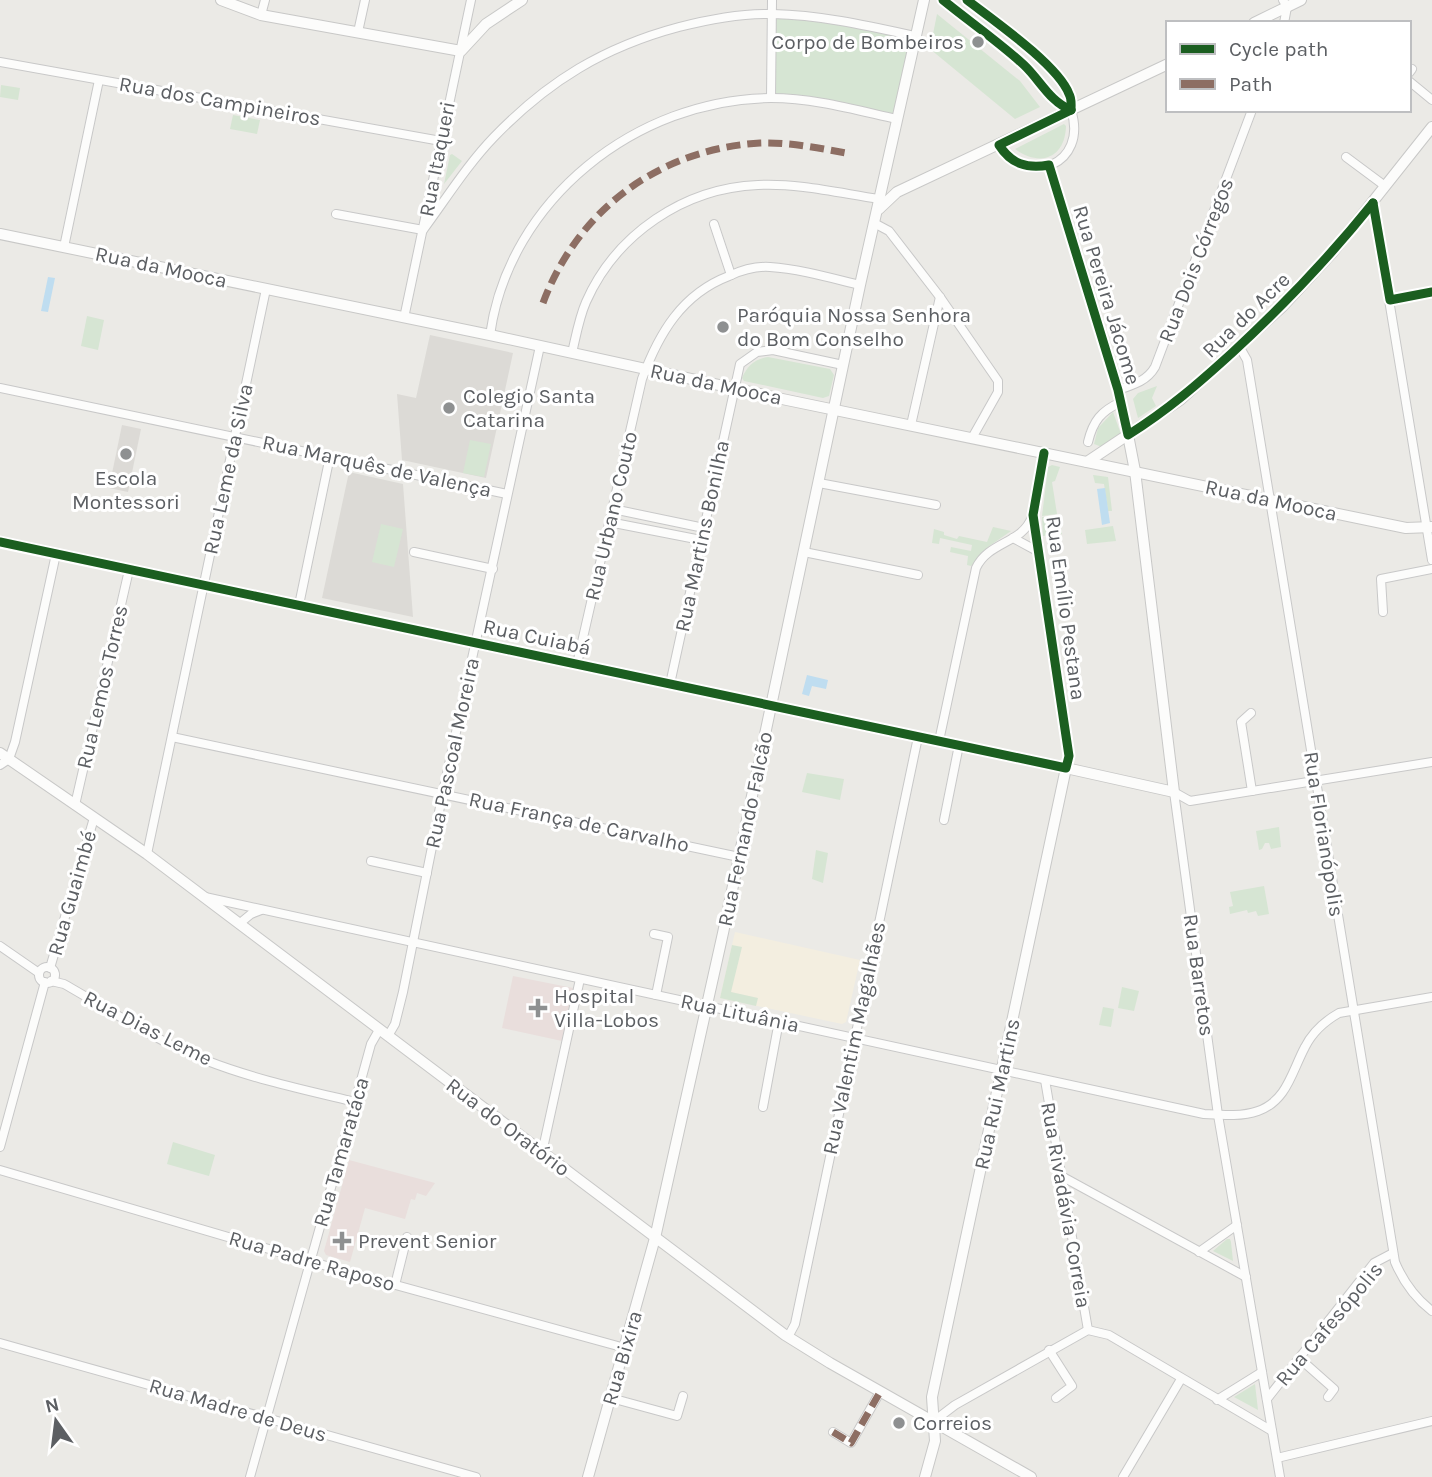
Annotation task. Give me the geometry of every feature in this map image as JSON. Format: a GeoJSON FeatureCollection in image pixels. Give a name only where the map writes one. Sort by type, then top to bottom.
{"type":"FeatureCollection","features":[{"type":"Feature","properties":{"kind":"main road"},"geometry":{"type":"LineString","coordinates":[[222,0],[261,15],[461,51],[486,24],[522,0]]}},
{"type":"Feature","properties":{"kind":"main road","name":"Rua Fernando Falcão"},"geometry":{"type":"LineString","coordinates":[[655,1238],[924,0]]}},
{"type":"Feature","properties":{"kind":"main road"},"geometry":{"type":"LineString","coordinates":[[943,0],[1031,72],[1055,102],[1071,110]]}},
{"type":"Feature","properties":{"kind":"main road"},"geometry":{"type":"LineString","coordinates":[[967,0],[1057,75],[1069,93],[1071,110]]}},
{"type":"Feature","properties":{"kind":"main road"},"geometry":{"type":"LineString","coordinates":[[1257,21],[1285,3],[1301,0]]}},
{"type":"Feature","properties":{"kind":"main road"},"geometry":{"type":"LineString","coordinates":[[971,22],[979,9]]}},
{"type":"Feature","properties":{"kind":"main road"},"geometry":{"type":"LineString","coordinates":[[988,36],[997,24]]}},
{"type":"Feature","properties":{"kind":"main road"},"geometry":{"type":"LineString","coordinates":[[878,205],[892,195],[1166,65]]}},
{"type":"Feature","properties":{"kind":"main road","name":"Rua do Acre"},"geometry":{"type":"LineString","coordinates":[[1087,461],[1180,400],[1294,295],[1332,253],[1432,127]]}},
{"type":"Feature","properties":{"kind":"main road"},"geometry":{"type":"LineString","coordinates":[[886,172],[888,182],[893,186],[912,187]]}},
{"type":"Feature","properties":{"kind":"main road","name":"Rua da Mooca"},"geometry":{"type":"LineString","coordinates":[[0,234],[1406,528],[1429,527]]}},
{"type":"Feature","properties":{"kind":"main road","name":"Rua Pereira Jácome"},"geometry":{"type":"LineString","coordinates":[[1128,435],[1135,471]]}},
{"type":"Feature","properties":{"kind":"main road","name":"Rua Barretos"},"geometry":{"type":"LineString","coordinates":[[1135,471],[1174,792]]}},
{"type":"Feature","properties":{"kind":"main road","name":"Rua do Oratório"},"geometry":{"type":"LineString","coordinates":[[3,759],[147,854],[788,1337],[1031,1477]]}},
{"type":"Feature","properties":{"kind":"main road","name":"Rua Cuiabá"},"geometry":{"type":"LineString","coordinates":[[1066,768],[1174,792]]}},
{"type":"Feature","properties":{"kind":"main road","name":"Rua Rui Martins"},"geometry":{"type":"LineString","coordinates":[[925,1477],[935,1441],[932,1397],[1066,768]]}},
{"type":"Feature","properties":{"kind":"main road","name":"Rua Bixira"},"geometry":{"type":"LineString","coordinates":[[588,1477],[655,1238]]}},
{"type":"Feature","properties":{"kind":"street"},"geometry":{"type":"LineString","coordinates":[[261,15],[265,0]]}},
{"type":"Feature","properties":{"kind":"street"},"geometry":{"type":"LineString","coordinates":[[358,32],[365,0]]}},
{"type":"Feature","properties":{"kind":"street","name":"Rua Itaqueri"},"geometry":{"type":"LineString","coordinates":[[404,318],[471,0]]}},
{"type":"Feature","properties":{"kind":"street"},"geometry":{"type":"LineString","coordinates":[[771,98],[772,0]]}},
{"type":"Feature","properties":{"kind":"street"},"geometry":{"type":"LineString","coordinates":[[1284,21],[1285,3]]}},
{"type":"Feature","properties":{"kind":"street"},"geometry":{"type":"LineString","coordinates":[[336,214],[423,230],[492,139],[549,87],[581,66],[624,44],[666,31],[716,18],[772,14],[822,18],[915,36]]}},
{"type":"Feature","properties":{"kind":"street","name":"Rua dos Campineiros"},"geometry":{"type":"LineString","coordinates":[[0,62],[440,141]]}},
{"type":"Feature","properties":{"kind":"street"},"geometry":{"type":"LineString","coordinates":[[64,247],[99,80]]}},
{"type":"Feature","properties":{"kind":"street"},"geometry":{"type":"LineString","coordinates":[[1411,83],[1432,100]]}},
{"type":"Feature","properties":{"kind":"street"},"geometry":{"type":"LineString","coordinates":[[490,335],[502,282],[540,214],[577,174],[631,135],[661,120],[717,104],[771,98],[834,105],[897,119]]}},
{"type":"Feature","properties":{"kind":"street"},"geometry":{"type":"LineString","coordinates":[[999,145],[1009,158],[1018,164],[1030,167],[1049,165],[1064,157],[1072,147],[1075,132],[1071,110]]}},
{"type":"Feature","properties":{"kind":"street","name":"Rua Dois Córregos"},"geometry":{"type":"LineString","coordinates":[[1118,390],[1140,382],[1152,373],[1155,367],[1251,112]]}},
{"type":"Feature","properties":{"kind":"street"},"geometry":{"type":"LineString","coordinates":[[1346,157],[1385,186]]}},
{"type":"Feature","properties":{"kind":"street","name":"Rua Pereira Jácome"},"geometry":{"type":"LineString","coordinates":[[1049,165],[1118,390],[1128,435]]}},
{"type":"Feature","properties":{"kind":"street"},"geometry":{"type":"LineString","coordinates":[[572,353],[586,301],[605,270],[630,239],[656,218],[679,205],[715,192],[760,185],[792,186],[878,205]]}},
{"type":"Feature","properties":{"kind":"street"},"geometry":{"type":"LineString","coordinates":[[1373,203],[1429,527],[1432,560]]}},
{"type":"Feature","properties":{"kind":"street"},"geometry":{"type":"LineString","coordinates":[[874,223],[889,231],[940,296],[1000,388],[972,438]]}},
{"type":"Feature","properties":{"kind":"street"},"geometry":{"type":"LineString","coordinates":[[714,224],[731,275]]}},
{"type":"Feature","properties":{"kind":"street","name":"Rua Urbano Couto"},"geometry":{"type":"LineString","coordinates":[[578,664],[627,441],[646,369],[666,329],[692,295],[748,269],[769,267],[860,285]]}},
{"type":"Feature","properties":{"kind":"street","name":"Rua Leme da Silva"},"geometry":{"type":"LineString","coordinates":[[147,854],[266,289]]}},
{"type":"Feature","properties":{"kind":"street"},"geometry":{"type":"LineString","coordinates":[[1390,300],[1432,292]]}},
{"type":"Feature","properties":{"kind":"street"},"geometry":{"type":"LineString","coordinates":[[911,425],[940,296]]}},
{"type":"Feature","properties":{"kind":"street","name":"Rua Pascoal Moreira"},"geometry":{"type":"LineString","coordinates":[[384,1033],[395,1024],[540,346]]}},
{"type":"Feature","properties":{"kind":"street","name":"Rua Florianópolis"},"geometry":{"type":"LineString","coordinates":[[1239,346],[1247,360],[1393,1253],[1403,1279],[1432,1311]]}},
{"type":"Feature","properties":{"kind":"street","name":"Rua Martins Bonilha"},"geometry":{"type":"LineString","coordinates":[[670,684],[740,365],[748,356],[764,350],[773,350],[843,365]]}},
{"type":"Feature","properties":{"kind":"street","name":"Rua Marquês de Valença"},"geometry":{"type":"LineString","coordinates":[[0,388],[507,494]]}},
{"type":"Feature","properties":{"kind":"street","name":"Rua Pereira Jácome"},"geometry":{"type":"LineString","coordinates":[[1088,442],[1097,416],[1121,401]]}},
{"type":"Feature","properties":{"kind":"street","name":"Rua Emílio Pestana"},"geometry":{"type":"LineString","coordinates":[[1044,453],[1033,515],[1069,756],[1066,768]]}},
{"type":"Feature","properties":{"kind":"street"},"geometry":{"type":"LineString","coordinates":[[299,605],[330,456]]}},
{"type":"Feature","properties":{"kind":"street"},"geometry":{"type":"LineString","coordinates":[[819,483],[936,505]]}},
{"type":"Feature","properties":{"kind":"street"},"geometry":{"type":"LineString","coordinates":[[613,509],[704,528]]}},
{"type":"Feature","properties":{"kind":"street"},"geometry":{"type":"LineString","coordinates":[[939,741],[976,568],[988,552],[1028,526],[1033,515]]}},
{"type":"Feature","properties":{"kind":"street"},"geometry":{"type":"LineString","coordinates":[[653,531],[655,519]]}},
{"type":"Feature","properties":{"kind":"street"},"geometry":{"type":"LineString","coordinates":[[609,522],[701,540]]}},
{"type":"Feature","properties":{"kind":"street"},"geometry":{"type":"LineString","coordinates":[[1013,538],[1039,552]]}},
{"type":"Feature","properties":{"kind":"street","name":"Rua Cuiabá"},"geometry":{"type":"LineString","coordinates":[[0,542],[1066,768]]}},
{"type":"Feature","properties":{"kind":"street"},"geometry":{"type":"LineString","coordinates":[[414,552],[493,569]]}},
{"type":"Feature","properties":{"kind":"street"},"geometry":{"type":"LineString","coordinates":[[804,552],[918,575]]}},
{"type":"Feature","properties":{"kind":"street"},"geometry":{"type":"LineString","coordinates":[[3,759],[22,712],[56,554]]}},
{"type":"Feature","properties":{"kind":"street"},"geometry":{"type":"LineString","coordinates":[[1383,611],[1381,579],[1432,569]]}},
{"type":"Feature","properties":{"kind":"street","name":"Rua Lemos Torres"},"geometry":{"type":"LineString","coordinates":[[75,805],[129,570]]}},
{"type":"Feature","properties":{"kind":"street"},"geometry":{"type":"LineString","coordinates":[[1251,713],[1241,722],[1252,791]]}},
{"type":"Feature","properties":{"kind":"street","name":"Rua França de Carvalho"},"geometry":{"type":"LineString","coordinates":[[172,737],[443,792],[739,857]]}},
{"type":"Feature","properties":{"kind":"street","name":"Rua Valentim Magalhães"},"geometry":{"type":"LineString","coordinates":[[788,1337],[795,1324],[918,737]]}},
{"type":"Feature","properties":{"kind":"street"},"geometry":{"type":"LineString","coordinates":[[943,820],[959,745]]}},
{"type":"Feature","properties":{"kind":"street"},"geometry":{"type":"LineString","coordinates":[[1174,792],[1191,801],[1432,762]]}},
{"type":"Feature","properties":{"kind":"street","name":"Rua Barretos"},"geometry":{"type":"LineString","coordinates":[[1174,792],[1218,1115],[1280,1477]]}},
{"type":"Feature","properties":{"kind":"street","name":"Rua Guaimbé"},"geometry":{"type":"LineString","coordinates":[[0,1147],[94,818]]}},
{"type":"Feature","properties":{"kind":"street"},"geometry":{"type":"LineString","coordinates":[[371,861],[427,873]]}},
{"type":"Feature","properties":{"kind":"street","name":"Rua Lituânia"},"geometry":{"type":"LineString","coordinates":[[204,897],[1196,1113],[1218,1115],[1260,1111],[1277,1099],[1287,1087],[1305,1046],[1326,1021],[1339,1013],[1432,997]]}},
{"type":"Feature","properties":{"kind":"street"},"geometry":{"type":"LineString","coordinates":[[228,915],[237,907],[247,905]]}},
{"type":"Feature","properties":{"kind":"street"},"geometry":{"type":"LineString","coordinates":[[239,924],[251,914],[261,911]]}},
{"type":"Feature","properties":{"kind":"street"},"geometry":{"type":"LineString","coordinates":[[654,934],[668,937],[656,995]]}},
{"type":"Feature","properties":{"kind":"street"},"geometry":{"type":"LineString","coordinates":[[0,946],[39,972],[43,968],[50,976]]}},
{"type":"Feature","properties":{"kind":"street","name":"Rua Dias Leme"},"geometry":{"type":"LineString","coordinates":[[50,976],[204,1060],[355,1102]]}},
{"type":"Feature","properties":{"kind":"street"},"geometry":{"type":"LineString","coordinates":[[542,1153],[580,979]]}},
{"type":"Feature","properties":{"kind":"street"},"geometry":{"type":"LineString","coordinates":[[763,1107],[779,1021]]}},
{"type":"Feature","properties":{"kind":"street","name":"Rua Tamaratáca"},"geometry":{"type":"LineString","coordinates":[[250,1477],[371,1044],[384,1033]]}},
{"type":"Feature","properties":{"kind":"street","name":"Rua Rivadávia Correia"},"geometry":{"type":"LineString","coordinates":[[1045,1080],[1088,1330]]}},
{"type":"Feature","properties":{"kind":"street","name":"Rua Padre Raposo"},"geometry":{"type":"LineString","coordinates":[[0,1170],[395,1285],[625,1348]]}},
{"type":"Feature","properties":{"kind":"street"},"geometry":{"type":"LineString","coordinates":[[1063,1177],[1246,1277]]}},
{"type":"Feature","properties":{"kind":"street"},"geometry":{"type":"LineString","coordinates":[[1199,1252],[1237,1225]]}},
{"type":"Feature","properties":{"kind":"street"},"geometry":{"type":"LineString","coordinates":[[395,1285],[407,1237]]}},
{"type":"Feature","properties":{"kind":"street","name":"Rua Cafesópolis"},"geometry":{"type":"LineString","coordinates":[[1267,1399],[1374,1263],[1393,1253]]}},
{"type":"Feature","properties":{"kind":"street"},"geometry":{"type":"LineString","coordinates":[[934,1421],[955,1405],[1088,1330],[1109,1335],[1272,1431]]}},
{"type":"Feature","properties":{"kind":"street","name":"Rua Madre de Deus"},"geometry":{"type":"LineString","coordinates":[[0,1343],[476,1477]]}},
{"type":"Feature","properties":{"kind":"street"},"geometry":{"type":"LineString","coordinates":[[1049,1350],[1072,1386],[1056,1398]]}},
{"type":"Feature","properties":{"kind":"street"},"geometry":{"type":"LineString","coordinates":[[1299,1358],[1334,1388],[1328,1397]]}},
{"type":"Feature","properties":{"kind":"street"},"geometry":{"type":"LineString","coordinates":[[1217,1400],[1262,1372]]}},
{"type":"Feature","properties":{"kind":"street"},"geometry":{"type":"LineString","coordinates":[[1123,1477],[1181,1379]]}},
{"type":"Feature","properties":{"kind":"street"},"geometry":{"type":"LineString","coordinates":[[833,1432],[851,1443],[880,1392]]}},
{"type":"Feature","properties":{"kind":"street"},"geometry":{"type":"LineString","coordinates":[[611,1398],[677,1416],[683,1396]]}},
{"type":"Feature","properties":{"kind":"street"},"geometry":{"type":"LineString","coordinates":[[1277,1458],[1432,1422]]}},
{"type":"Feature","properties":{"kind":"shaded area","name":"Colegio Santa Catarina"},"geometry":{"type":"Polygon","coordinates":[[[430,335],[513,353],[486,478],[402,460],[397,394],[416,398],[430,335]]]}},
{"type":"Feature","properties":{"kind":"shaded area","name":"Escola Montessori"},"geometry":{"type":"Polygon","coordinates":[[[122,425],[141,429],[128,492],[109,488],[122,425]]]}},
{"type":"Feature","properties":{"kind":"shaded area"},"geometry":{"type":"Polygon","coordinates":[[[349,472],[403,484],[413,617],[322,598],[349,472]]]}},
{"type":"Feature","properties":{"kind":"shaded area"},"geometry":{"type":"Polygon","coordinates":[[[735,932],[860,960],[846,1022],[842,1024],[720,998],[735,932]]]}},
{"type":"Feature","properties":{"kind":"shaded area","name":"Hospital Villa-Lobos"},"geometry":{"type":"Polygon","coordinates":[[[513,976],[573,988],[562,1041],[502,1028],[513,976]]]}},
{"type":"Feature","properties":{"kind":"shaded area"},"geometry":{"type":"Polygon","coordinates":[[[349,1160],[435,1183],[426,1196],[417,1193],[415,1200],[411,1199],[405,1219],[365,1208],[350,1262],[326,1255],[324,1251],[349,1160]]]}},
{"type":"Feature","properties":{"kind":"green space"},"geometry":{"type":"Polygon","coordinates":[[[774,14],[915,36],[897,119],[771,98],[774,14]]]}},
{"type":"Feature","properties":{"kind":"green space"},"geometry":{"type":"Polygon","coordinates":[[[937,14],[1020,81],[1040,107],[1015,119],[930,49],[937,14]]]}},
{"type":"Feature","properties":{"kind":"green space"},"geometry":{"type":"Polygon","coordinates":[[[1,85],[20,88],[18,100],[0,97],[1,85]]]}},
{"type":"Feature","properties":{"kind":"green space"},"geometry":{"type":"Polygon","coordinates":[[[233,115],[260,120],[257,134],[230,129],[233,115]]]}},
{"type":"Feature","properties":{"kind":"green space"},"geometry":{"type":"Polygon","coordinates":[[[1064,124],[1065,137],[1061,146],[1049,157],[1033,158],[1015,149],[1064,124]]]}},
{"type":"Feature","properties":{"kind":"green space"},"geometry":{"type":"Polygon","coordinates":[[[450,155],[462,161],[444,184],[450,155]]]}},
{"type":"Feature","properties":{"kind":"green space"},"geometry":{"type":"Polygon","coordinates":[[[87,316],[104,320],[98,350],[81,346],[87,316]]]}},
{"type":"Feature","properties":{"kind":"green space"},"geometry":{"type":"Polygon","coordinates":[[[768,357],[830,369],[834,375],[829,396],[823,398],[744,381],[742,378],[755,361],[768,357]]]}},
{"type":"Feature","properties":{"kind":"green space"},"geometry":{"type":"Polygon","coordinates":[[[1157,386],[1152,398],[1156,406],[1138,418],[1133,399],[1138,393],[1157,386]]]}},
{"type":"Feature","properties":{"kind":"green space"},"geometry":{"type":"Polygon","coordinates":[[[1113,412],[1121,434],[1102,447],[1094,444],[1098,428],[1113,412]]]}},
{"type":"Feature","properties":{"kind":"green space"},"geometry":{"type":"Polygon","coordinates":[[[470,440],[491,444],[484,477],[463,473],[470,440]]]}},
{"type":"Feature","properties":{"kind":"green space"},"geometry":{"type":"Polygon","coordinates":[[[1048,467],[1060,467],[1055,481],[1052,482],[1057,514],[1042,516],[1048,467]]]}},
{"type":"Feature","properties":{"kind":"green space"},"geometry":{"type":"Polygon","coordinates":[[[1093,475],[1108,477],[1112,511],[1108,511],[1104,484],[1095,483],[1093,475]]]}},
{"type":"Feature","properties":{"kind":"green space"},"geometry":{"type":"Polygon","coordinates":[[[1052,516],[1054,526],[1061,530],[1062,534],[1043,536],[1042,517],[1052,516]]]}},
{"type":"Feature","properties":{"kind":"green space"},"geometry":{"type":"Polygon","coordinates":[[[381,524],[403,529],[394,567],[372,562],[381,524]]]}},
{"type":"Feature","properties":{"kind":"green space"},"geometry":{"type":"Polygon","coordinates":[[[1113,526],[1116,541],[1087,544],[1085,530],[1113,526]]]}},
{"type":"Feature","properties":{"kind":"green space"},"geometry":{"type":"Polygon","coordinates":[[[993,527],[1011,531],[988,547],[971,566],[967,565],[968,556],[950,552],[951,547],[971,551],[972,545],[940,538],[939,544],[932,543],[934,529],[957,539],[959,536],[987,542],[993,527]]]}},
{"type":"Feature","properties":{"kind":"green space"},"geometry":{"type":"Polygon","coordinates":[[[807,773],[844,779],[840,800],[802,792],[807,773]]]}},
{"type":"Feature","properties":{"kind":"green space"},"geometry":{"type":"Polygon","coordinates":[[[1279,827],[1281,847],[1271,849],[1269,843],[1265,843],[1259,850],[1256,831],[1279,827]]]}},
{"type":"Feature","properties":{"kind":"green space"},"geometry":{"type":"Polygon","coordinates":[[[816,850],[828,853],[823,883],[812,879],[816,850]]]}},
{"type":"Feature","properties":{"kind":"green space"},"geometry":{"type":"Polygon","coordinates":[[[1264,886],[1269,914],[1258,916],[1256,911],[1248,913],[1247,910],[1230,914],[1229,907],[1233,906],[1230,892],[1264,886]]]}},
{"type":"Feature","properties":{"kind":"green space"},"geometry":{"type":"Polygon","coordinates":[[[732,945],[742,947],[731,992],[758,998],[756,1006],[720,998],[732,945]]]}},
{"type":"Feature","properties":{"kind":"green space"},"geometry":{"type":"Polygon","coordinates":[[[1122,987],[1139,991],[1134,1011],[1118,1008],[1122,987]]]}},
{"type":"Feature","properties":{"kind":"green space"},"geometry":{"type":"Polygon","coordinates":[[[1103,1007],[1114,1009],[1111,1027],[1099,1025],[1103,1007]]]}},
{"type":"Feature","properties":{"kind":"green space"},"geometry":{"type":"Polygon","coordinates":[[[173,1142],[215,1155],[209,1176],[167,1164],[173,1142]]]}},
{"type":"Feature","properties":{"kind":"green space"},"geometry":{"type":"Polygon","coordinates":[[[1227,1239],[1231,1242],[1233,1261],[1213,1251],[1227,1239]]]}},
{"type":"Feature","properties":{"kind":"green space"},"geometry":{"type":"Polygon","coordinates":[[[1255,1384],[1258,1410],[1234,1397],[1255,1384]]]}},
{"type":"Feature","properties":{"kind":"water"},"geometry":{"type":"Polygon","coordinates":[[[48,277],[55,278],[48,312],[41,311],[48,277]]]}},
{"type":"Feature","properties":{"kind":"water"},"geometry":{"type":"Polygon","coordinates":[[[1105,488],[1110,523],[1102,525],[1097,489],[1105,488]]]}},
{"type":"Feature","properties":{"kind":"water"},"geometry":{"type":"Polygon","coordinates":[[[807,675],[828,680],[826,689],[812,686],[809,696],[802,694],[807,675]]]}},
{"type":"Feature","properties":{"kind":"marked path"},"geometry":{"type":"LineString","coordinates":[[543,303],[558,269],[578,239],[601,213],[627,190],[657,171],[689,157],[723,148],[760,143],[793,144],[846,153]]}},
{"type":"Feature","properties":{"kind":"marked path"},"geometry":{"type":"LineString","coordinates":[[833,1432],[851,1443],[880,1392]]}},
{"type":"Feature","properties":{"kind":"cycle path"},"geometry":{"type":"LineString","coordinates":[[943,0],[1014,57],[1051,96],[1071,110]]}},
{"type":"Feature","properties":{"kind":"cycle path"},"geometry":{"type":"LineString","coordinates":[[967,0],[1024,44],[1052,70],[1063,82],[1070,96],[1071,110]]}},
{"type":"Feature","properties":{"kind":"cycle path"},"geometry":{"type":"LineString","coordinates":[[1071,110],[999,145],[1009,157],[1020,164],[1049,165],[1118,390],[1128,435],[1183,396],[1252,334],[1323,262],[1373,203]]}},
{"type":"Feature","properties":{"kind":"cycle path"},"geometry":{"type":"LineString","coordinates":[[1373,203],[1390,300],[1432,292]]}},
{"type":"Feature","properties":{"kind":"cycle path"},"geometry":{"type":"LineString","coordinates":[[0,542],[1066,768],[1069,756],[1033,515],[1044,453]]}},
{"type":"Feature","properties":{"kind":"place","name":"Corpo de Bombeiros"},"geometry":{"type":"Point","coordinates":[978,42]}},
{"type":"Feature","properties":{"kind":"place","name":"Paróquia Nossa Senhora do Bom Conselho"},"geometry":{"type":"Point","coordinates":[723,327]}},
{"type":"Feature","properties":{"kind":"place","name":"Colegio Santa Catarina"},"geometry":{"type":"Point","coordinates":[449,408]}},
{"type":"Feature","properties":{"kind":"place","name":"Escola Montessori"},"geometry":{"type":"Point","coordinates":[126,454]}},
{"type":"Feature","properties":{"kind":"place","name":"Hospital Villa-Lobos"},"geometry":{"type":"Point","coordinates":[538,1008]}},
{"type":"Feature","properties":{"kind":"place","name":"Prevent Senior"},"geometry":{"type":"Point","coordinates":[342,1241]}},
{"type":"Feature","properties":{"kind":"place","name":"Correios"},"geometry":{"type":"Point","coordinates":[899,1423]}}]}
